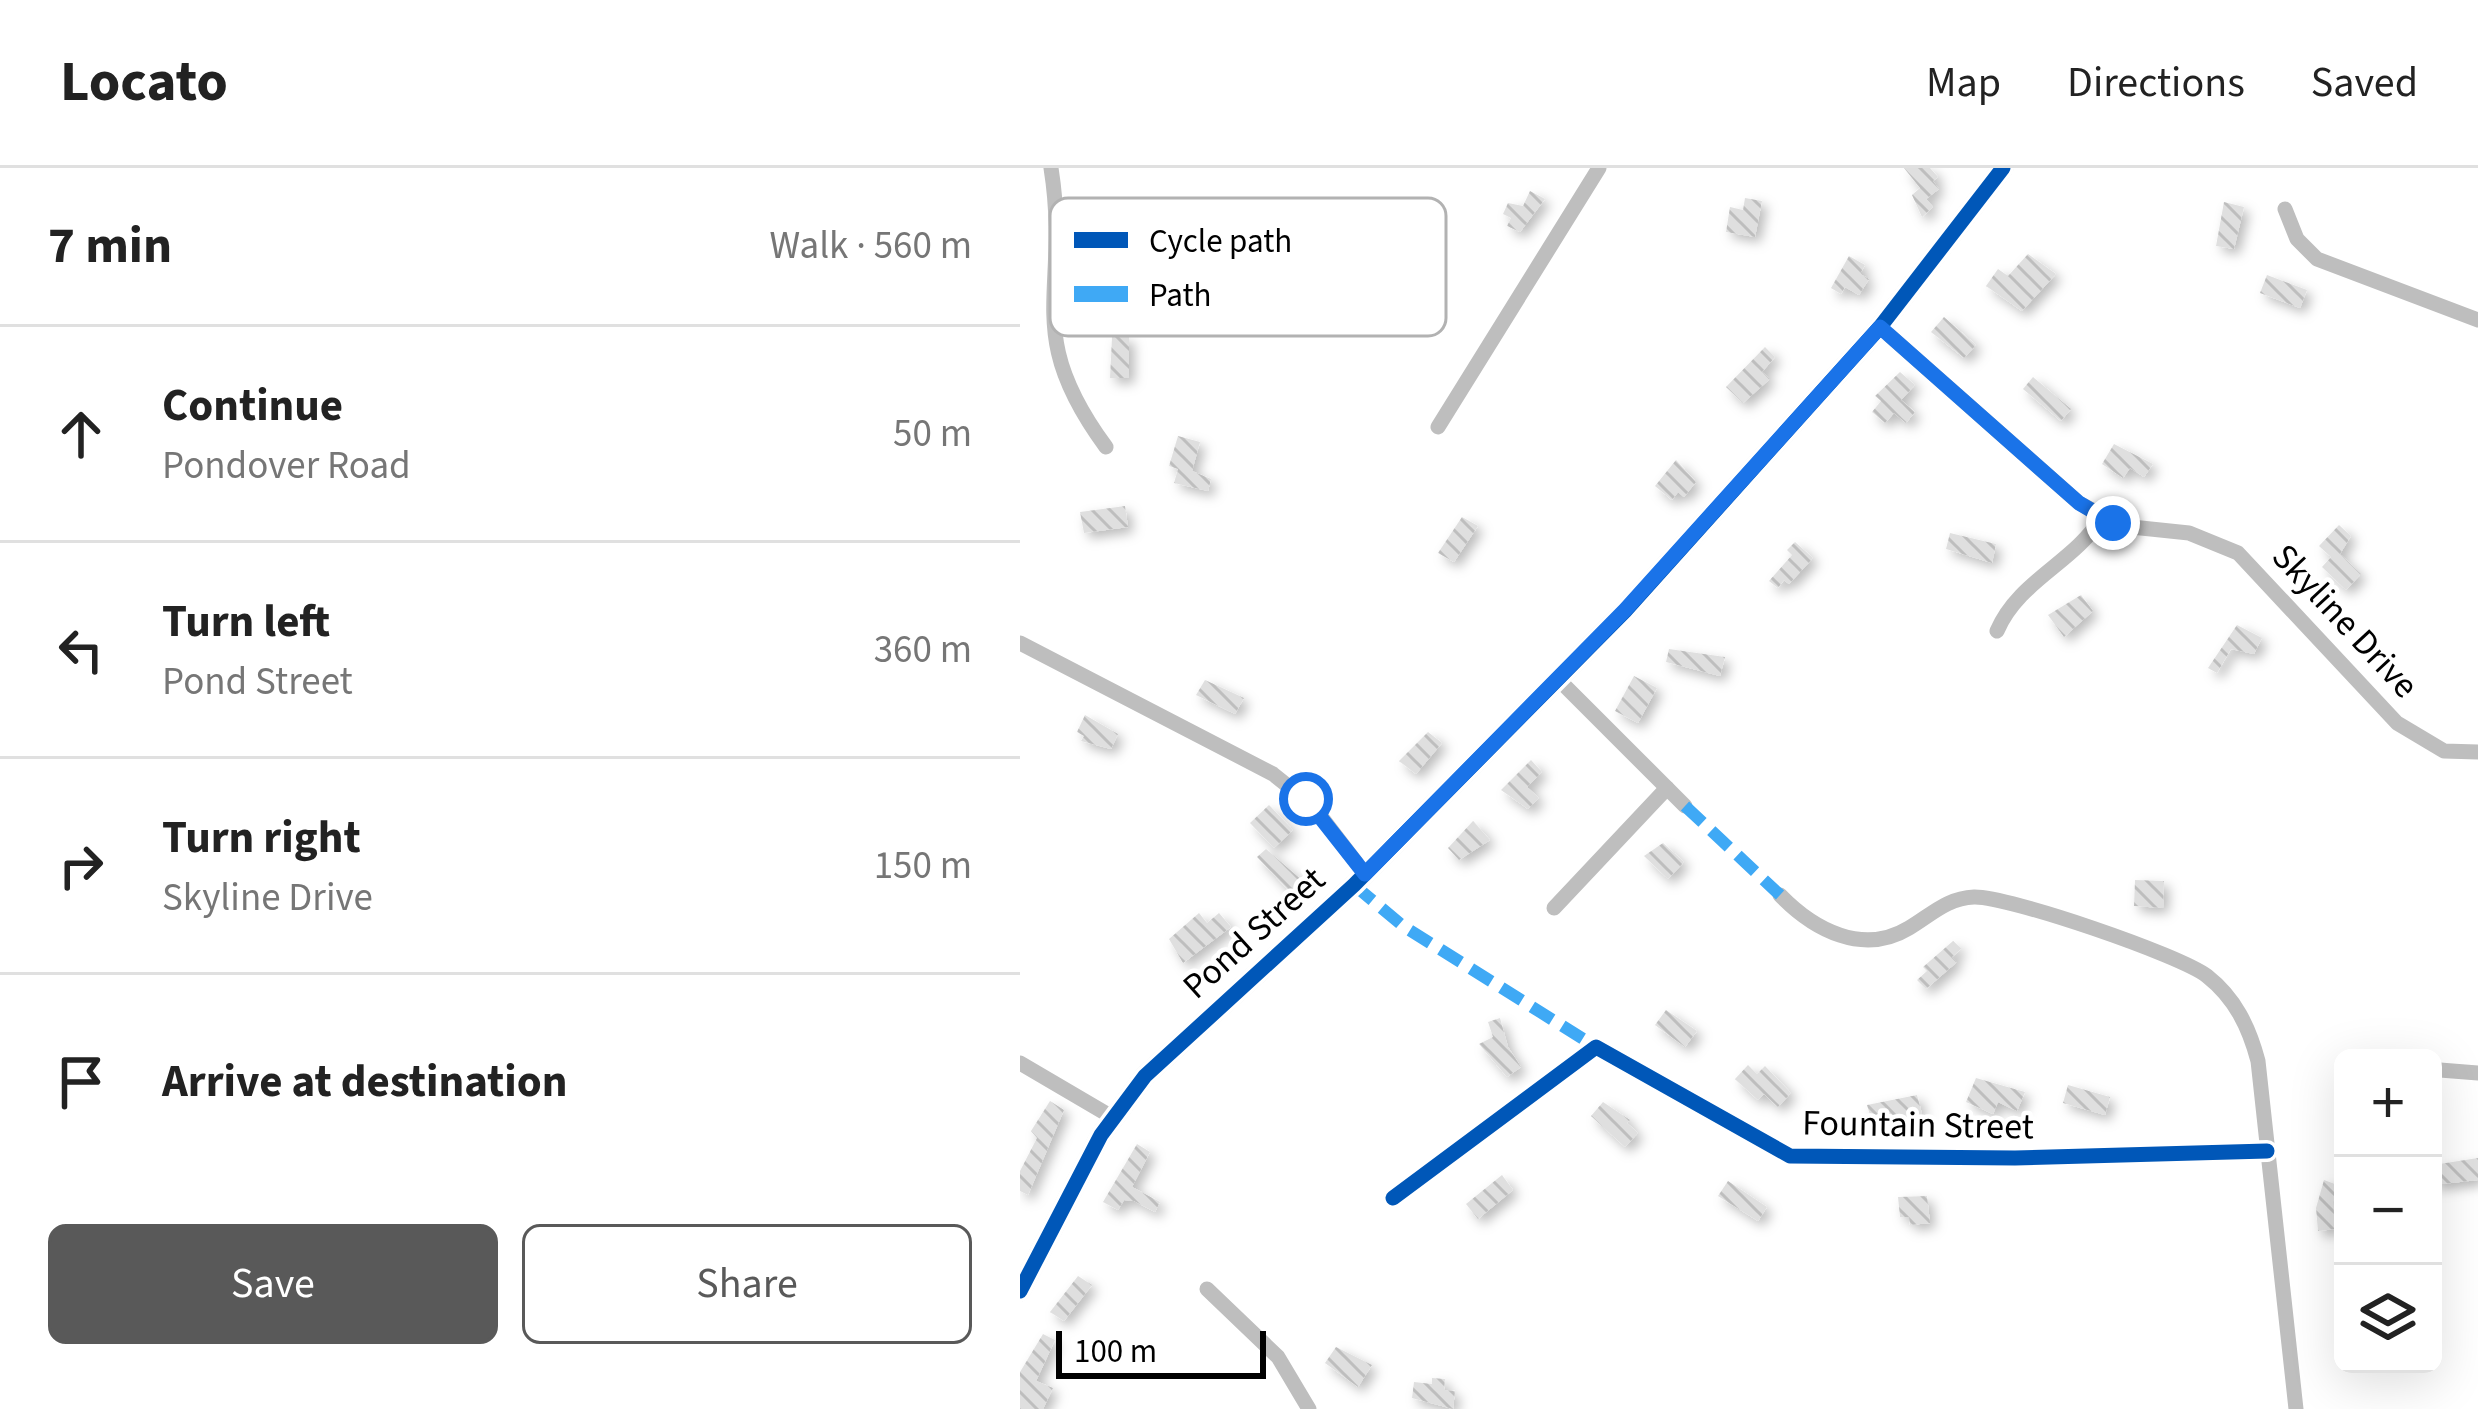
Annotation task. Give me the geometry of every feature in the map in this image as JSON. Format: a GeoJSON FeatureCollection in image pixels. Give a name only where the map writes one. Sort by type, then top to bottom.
{"type":"FeatureCollection","features":[{"type":"Feature","properties":{"kind":"street"},"geometry":{"type":"LineString","coordinates":[[1051,198],[1052,168]]}},
{"type":"Feature","properties":{"kind":"street"},"geometry":{"type":"LineString","coordinates":[[1438,427],[1599,168]]}},
{"type":"Feature","properties":{"kind":"street","name":"Pond Street"},"geometry":{"type":"LineString","coordinates":[[1020,1291],[1112,1117],[1180,1040],[1365,874],[1686,545],[1880,327],[2003,168]]}},
{"type":"Feature","properties":{"kind":"street"},"geometry":{"type":"LineString","coordinates":[[2284,209],[2297,239],[2317,259],[2478,320]]}},
{"type":"Feature","properties":{"kind":"street"},"geometry":{"type":"LineString","coordinates":[[1050,260],[1048,351],[1067,401],[1106,447]]}},
{"type":"Feature","properties":{"kind":"street","name":"Skyline Drive"},"geometry":{"type":"LineString","coordinates":[[1880,327],[2065,491],[2102,517],[2140,530],[2200,536],[2239,553],[2397,723],[2444,751],[2478,752]]}},
{"type":"Feature","properties":{"kind":"street"},"geometry":{"type":"LineString","coordinates":[[1997,631],[2014,598],[2089,536],[2102,517]]}},
{"type":"Feature","properties":{"kind":"street"},"geometry":{"type":"LineString","coordinates":[[1020,643],[1273,774],[1313,806],[1365,874]]}},
{"type":"Feature","properties":{"kind":"street"},"geometry":{"type":"LineString","coordinates":[[1558,679],[1685,806]]}},
{"type":"Feature","properties":{"kind":"street"},"geometry":{"type":"LineString","coordinates":[[1554,908],[1667,788]]}},
{"type":"Feature","properties":{"kind":"street"},"geometry":{"type":"LineString","coordinates":[[1780,895],[1808,920],[1857,941],[1891,937],[1934,909],[1973,897],[2003,900],[2185,964],[2219,987],[2252,1036],[2296,1409]]}},
{"type":"Feature","properties":{"kind":"street","name":"Fountain Street"},"geometry":{"type":"LineString","coordinates":[[1393,1198],[1596,1047],[1790,1156],[2015,1158],[2267,1151]]}},
{"type":"Feature","properties":{"kind":"street"},"geometry":{"type":"LineString","coordinates":[[1020,1063],[1112,1117]]}},
{"type":"Feature","properties":{"kind":"street"},"geometry":{"type":"LineString","coordinates":[[2442,1070],[2478,1073]]}},
{"type":"Feature","properties":{"kind":"street"},"geometry":{"type":"LineString","coordinates":[[1207,1289],[1278,1357],[1309,1409]]}},
{"type":"Feature","properties":{"kind":"building"},"geometry":{"type":"Polygon","coordinates":[[[1904,168],[1930,168],[1938,177],[1933,181],[1939,189],[1926,199],[1933,207],[1922,217],[1912,195],[1920,188],[1904,168]]]}},
{"type":"Feature","properties":{"kind":"building"},"geometry":{"type":"Polygon","coordinates":[[[1530,191],[1545,199],[1520,232],[1507,226],[1511,218],[1503,214],[1508,203],[1523,206],[1530,191]]]}},
{"type":"Feature","properties":{"kind":"building"},"geometry":{"type":"Polygon","coordinates":[[[1745,198],[1762,201],[1755,237],[1726,232],[1730,207],[1743,210],[1745,198]]]}},
{"type":"Feature","properties":{"kind":"building"},"geometry":{"type":"Polygon","coordinates":[[[2224,202],[2244,207],[2234,249],[2216,246],[2224,202]]]}},
{"type":"Feature","properties":{"kind":"building"},"geometry":{"type":"Polygon","coordinates":[[[2028,254],[2056,274],[2022,311],[1986,286],[1998,269],[2008,276],[2028,254]]]}},
{"type":"Feature","properties":{"kind":"building"},"geometry":{"type":"Polygon","coordinates":[[[1849,256],[1865,265],[1860,274],[1869,279],[1859,295],[1845,287],[1841,294],[1831,288],[1849,256]]]}},
{"type":"Feature","properties":{"kind":"building"},"geometry":{"type":"Polygon","coordinates":[[[2267,275],[2307,290],[2300,308],[2260,293],[2267,275]]]}},
{"type":"Feature","properties":{"kind":"building"},"geometry":{"type":"Polygon","coordinates":[[[1944,317],[1976,345],[1964,358],[1931,332],[1944,317]]]}},
{"type":"Feature","properties":{"kind":"building"},"geometry":{"type":"Polygon","coordinates":[[[1112,337],[1129,337],[1129,378],[1110,378],[1112,337]]]}},
{"type":"Feature","properties":{"kind":"building"},"geometry":{"type":"Polygon","coordinates":[[[1765,347],[1775,357],[1762,372],[1770,379],[1743,403],[1726,387],[1765,347]]]}},
{"type":"Feature","properties":{"kind":"building"},"geometry":{"type":"Polygon","coordinates":[[[1900,372],[1915,385],[1901,400],[1915,412],[1906,423],[1894,413],[1885,423],[1872,412],[1881,401],[1875,396],[1900,372]]]}},
{"type":"Feature","properties":{"kind":"building"},"geometry":{"type":"Polygon","coordinates":[[[2033,377],[2071,409],[2061,421],[2023,389],[2033,377]]]}},
{"type":"Feature","properties":{"kind":"building"},"geometry":{"type":"Polygon","coordinates":[[[1178,436],[1200,442],[1192,471],[1211,479],[1208,491],[1174,483],[1178,469],[1169,466],[1178,436]]]}},
{"type":"Feature","properties":{"kind":"building"},"geometry":{"type":"Polygon","coordinates":[[[2114,444],[2153,464],[2144,477],[2130,468],[2123,478],[2102,464],[2114,444]]]}},
{"type":"Feature","properties":{"kind":"building"},"geometry":{"type":"Polygon","coordinates":[[[1676,460],[1696,482],[1684,497],[1678,492],[1672,500],[1655,486],[1676,460]]]}},
{"type":"Feature","properties":{"kind":"building"},"geometry":{"type":"Polygon","coordinates":[[[1125,506],[1128,527],[1084,533],[1080,512],[1125,506]]]}},
{"type":"Feature","properties":{"kind":"building"},"geometry":{"type":"Polygon","coordinates":[[[1462,517],[1478,526],[1454,562],[1438,553],[1462,517]]]}},
{"type":"Feature","properties":{"kind":"building"},"geometry":{"type":"Polygon","coordinates":[[[2339,525],[2351,536],[2340,554],[2361,574],[2346,590],[2322,567],[2331,557],[2319,546],[2339,525]]]}},
{"type":"Feature","properties":{"kind":"building"},"geometry":{"type":"Polygon","coordinates":[[[1950,533],[1996,544],[1992,563],[1946,549],[1950,533]]]}},
{"type":"Feature","properties":{"kind":"building"},"geometry":{"type":"Polygon","coordinates":[[[1795,542],[1813,558],[1789,584],[1784,580],[1778,588],[1769,581],[1792,555],[1787,550],[1795,542]]]}},
{"type":"Feature","properties":{"kind":"building"},"geometry":{"type":"Polygon","coordinates":[[[2081,595],[2093,611],[2064,637],[2048,615],[2081,595]]]}},
{"type":"Feature","properties":{"kind":"building"},"geometry":{"type":"Polygon","coordinates":[[[2237,625],[2262,638],[2254,654],[2231,649],[2217,673],[2208,668],[2237,625]]]}},
{"type":"Feature","properties":{"kind":"building"},"geometry":{"type":"Polygon","coordinates":[[[1669,649],[1725,657],[1720,676],[1666,662],[1669,649]]]}},
{"type":"Feature","properties":{"kind":"building"},"geometry":{"type":"Polygon","coordinates":[[[1634,676],[1657,688],[1638,723],[1615,711],[1634,676]]]}},
{"type":"Feature","properties":{"kind":"building"},"geometry":{"type":"Polygon","coordinates":[[[1205,680],[1244,698],[1235,714],[1196,695],[1205,680]]]}},
{"type":"Feature","properties":{"kind":"building"},"geometry":{"type":"Polygon","coordinates":[[[1085,715],[1118,734],[1111,749],[1081,741],[1084,736],[1077,732],[1085,715]]]}},
{"type":"Feature","properties":{"kind":"building"},"geometry":{"type":"Polygon","coordinates":[[[1428,732],[1442,743],[1416,774],[1399,761],[1428,732]]]}},
{"type":"Feature","properties":{"kind":"building"},"geometry":{"type":"Polygon","coordinates":[[[1531,760],[1542,772],[1527,787],[1539,798],[1528,809],[1501,790],[1531,760]]]}},
{"type":"Feature","properties":{"kind":"building"},"geometry":{"type":"Polygon","coordinates":[[[1269,805],[1293,830],[1274,848],[1250,823],[1269,805]]]}},
{"type":"Feature","properties":{"kind":"building"},"geometry":{"type":"Polygon","coordinates":[[[1473,821],[1490,840],[1459,860],[1448,848],[1473,821]]]}},
{"type":"Feature","properties":{"kind":"building"},"geometry":{"type":"Polygon","coordinates":[[[1663,843],[1684,862],[1668,879],[1644,856],[1663,843]]]}},
{"type":"Feature","properties":{"kind":"building"},"geometry":{"type":"Polygon","coordinates":[[[1266,849],[1304,882],[1292,894],[1257,857],[1266,849]]]}},
{"type":"Feature","properties":{"kind":"building"},"geometry":{"type":"Polygon","coordinates":[[[2135,880],[2164,881],[2163,908],[2134,906],[2135,880]]]}},
{"type":"Feature","properties":{"kind":"building"},"geometry":{"type":"Polygon","coordinates":[[[1199,913],[1207,923],[1219,913],[1231,927],[1183,963],[1169,939],[1199,913]]]}},
{"type":"Feature","properties":{"kind":"building"},"geometry":{"type":"Polygon","coordinates":[[[1953,941],[1961,949],[1952,957],[1957,962],[1926,989],[1917,980],[1927,971],[1923,967],[1953,941]]]}},
{"type":"Feature","properties":{"kind":"building"},"geometry":{"type":"Polygon","coordinates":[[[1666,1010],[1697,1031],[1685,1047],[1655,1025],[1666,1010]]]}},
{"type":"Feature","properties":{"kind":"building"},"geometry":{"type":"Polygon","coordinates":[[[1500,1018],[1508,1047],[1521,1067],[1507,1077],[1479,1044],[1493,1037],[1488,1022],[1500,1018]]]}},
{"type":"Feature","properties":{"kind":"building"},"geometry":{"type":"Polygon","coordinates":[[[1748,1065],[1757,1074],[1765,1066],[1791,1093],[1778,1107],[1764,1094],[1758,1100],[1735,1079],[1748,1065]]]}},
{"type":"Feature","properties":{"kind":"building"},"geometry":{"type":"Polygon","coordinates":[[[1976,1078],[2025,1092],[2017,1111],[1998,1102],[1993,1114],[1966,1102],[1976,1078]]]}},
{"type":"Feature","properties":{"kind":"building"},"geometry":{"type":"Polygon","coordinates":[[[2068,1085],[2110,1097],[2105,1115],[2063,1103],[2068,1085]]]}},
{"type":"Feature","properties":{"kind":"building"},"geometry":{"type":"Polygon","coordinates":[[[1917,1095],[1922,1114],[1872,1122],[1867,1105],[1917,1095]]]}},
{"type":"Feature","properties":{"kind":"building"},"geometry":{"type":"Polygon","coordinates":[[[1050,1101],[1064,1110],[1028,1195],[1020,1191],[1020,1171],[1037,1138],[1031,1131],[1050,1101]]]}},
{"type":"Feature","properties":{"kind":"building"},"geometry":{"type":"Polygon","coordinates":[[[1603,1102],[1630,1120],[1627,1123],[1638,1133],[1625,1147],[1591,1116],[1603,1102]]]}},
{"type":"Feature","properties":{"kind":"building"},"geometry":{"type":"Polygon","coordinates":[[[1137,1144],[1150,1152],[1132,1187],[1160,1202],[1155,1212],[1134,1201],[1124,1200],[1118,1210],[1103,1202],[1137,1144]]]}},
{"type":"Feature","properties":{"kind":"building"},"geometry":{"type":"Polygon","coordinates":[[[2478,1158],[2478,1180],[2442,1184],[2442,1164],[2478,1158]]]}},
{"type":"Feature","properties":{"kind":"building"},"geometry":{"type":"Polygon","coordinates":[[[1502,1175],[1513,1190],[1478,1219],[1466,1204],[1502,1175]]]}},
{"type":"Feature","properties":{"kind":"building"},"geometry":{"type":"Polygon","coordinates":[[[2324,1180],[2334,1184],[2334,1229],[2318,1231],[2316,1208],[2324,1180]]]}},
{"type":"Feature","properties":{"kind":"building"},"geometry":{"type":"Polygon","coordinates":[[[1728,1181],[1767,1207],[1758,1221],[1718,1196],[1728,1181]]]}},
{"type":"Feature","properties":{"kind":"building"},"geometry":{"type":"Polygon","coordinates":[[[1927,1196],[1930,1223],[1910,1225],[1909,1217],[1900,1217],[1898,1197],[1927,1196]]]}},
{"type":"Feature","properties":{"kind":"building"},"geometry":{"type":"Polygon","coordinates":[[[1078,1276],[1092,1285],[1064,1321],[1050,1312],[1078,1276]]]}},
{"type":"Feature","properties":{"kind":"building"},"geometry":{"type":"Polygon","coordinates":[[[1043,1334],[1055,1340],[1036,1381],[1053,1388],[1043,1409],[1020,1409],[1020,1372],[1043,1334]]]}},
{"type":"Feature","properties":{"kind":"building"},"geometry":{"type":"Polygon","coordinates":[[[1336,1347],[1372,1365],[1358,1387],[1325,1363],[1336,1347]]]}},
{"type":"Feature","properties":{"kind":"building"},"geometry":{"type":"Polygon","coordinates":[[[1432,1378],[1445,1379],[1444,1390],[1455,1391],[1453,1409],[1412,1398],[1414,1382],[1432,1384],[1432,1378]]]}},
{"type":"Feature","properties":{"kind":"marked path"},"geometry":{"type":"LineString","coordinates":[[1685,806],[1780,895]]}},
{"type":"Feature","properties":{"kind":"marked path"},"geometry":{"type":"LineString","coordinates":[[1354,885],[1403,926],[1596,1047]]}},
{"type":"Feature","properties":{"kind":"cycle path"},"geometry":{"type":"LineString","coordinates":[[1020,1291],[1101,1135],[1145,1076],[1354,885],[1625,611],[1880,327],[2003,168]]}},
{"type":"Feature","properties":{"kind":"cycle path"},"geometry":{"type":"LineString","coordinates":[[1393,1198],[1596,1047],[1790,1156],[2015,1158],[2267,1151]]}},
{"type":"Feature","properties":{"kind":"route"},"geometry":{"type":"LineString","coordinates":[[1306,799],[1365,874],[1625,610],[1880,327],[2079,503],[2113,523]]}}]}
